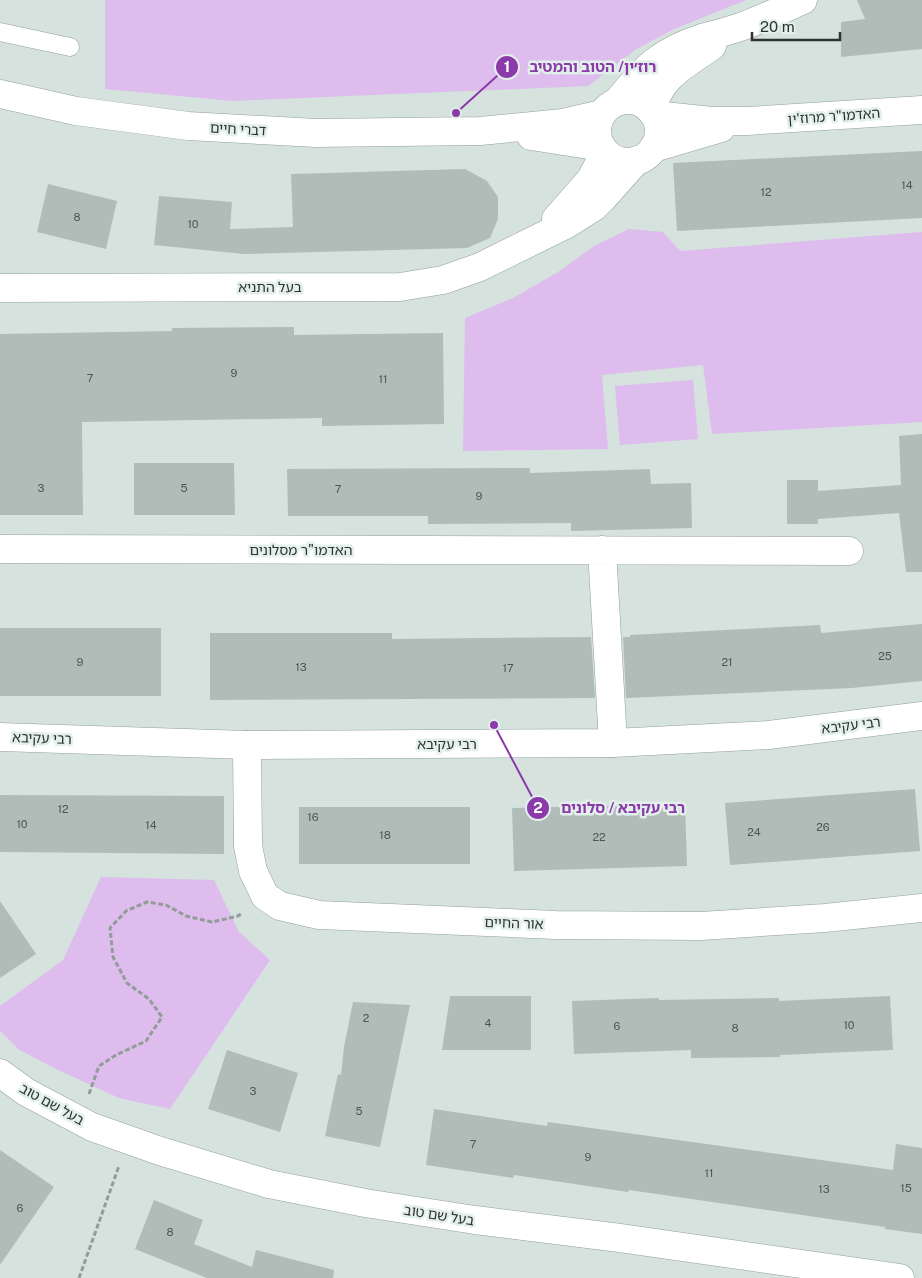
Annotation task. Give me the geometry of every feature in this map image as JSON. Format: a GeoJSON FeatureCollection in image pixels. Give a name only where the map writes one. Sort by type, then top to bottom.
{"type":"FeatureCollection","features":[{"type":"Feature","properties":{"kind":"street"},"geometry":{"type":"LineString","coordinates":[[610,108],[627,100],[636,101],[653,113],[659,132],[657,140],[645,154],[620,161],[603,150],[598,139],[597,130],[610,108],[650,64],[664,54],[701,38],[743,26],[803,0]]}},
{"type":"Feature","properties":{"kind":"street"},"geometry":{"type":"LineString","coordinates":[[653,113],[659,89],[677,70],[743,26]]}},
{"type":"Feature","properties":{"kind":"street","name":"דברי חיים"},"geometry":{"type":"LineString","coordinates":[[0,94],[76,111],[188,126],[316,133],[480,131],[563,123],[610,108]]}},
{"type":"Feature","properties":{"kind":"street","name":"האדמו\"ר מרוז'ין"},"geometry":{"type":"LineString","coordinates":[[653,113],[712,121],[747,121],[922,110]]}},
{"type":"Feature","properties":{"kind":"street","name":"האדמו\"ר מרוז'ין"},"geometry":{"type":"LineString","coordinates":[[645,154],[747,121]]}},
{"type":"Feature","properties":{"kind":"street","name":"דברי חיים"},"geometry":{"type":"LineString","coordinates":[[480,131],[532,136],[603,150]]}},
{"type":"Feature","properties":{"kind":"street","name":"בעל התניא"},"geometry":{"type":"LineString","coordinates":[[530,242],[553,223],[583,190],[598,168],[603,150]]}},
{"type":"Feature","properties":{"kind":"street","name":"בעל התניא"},"geometry":{"type":"LineString","coordinates":[[0,288],[400,287],[443,280],[480,267],[567,224],[594,207],[645,154]]}},
{"type":"Feature","properties":{"kind":"street","name":"האדמו\"ר מסלונים"},"geometry":{"type":"LineString","coordinates":[[0,549],[849,551]]}},
{"type":"Feature","properties":{"kind":"street"},"geometry":{"type":"LineString","coordinates":[[602,550],[613,743]]}},
{"type":"Feature","properties":{"kind":"street","name":"רבי עקיבא"},"geometry":{"type":"LineString","coordinates":[[0,737],[247,744],[613,743],[769,735],[922,716]]}},
{"type":"Feature","properties":{"kind":"street"},"geometry":{"type":"LineString","coordinates":[[247,744],[248,846],[253,871],[265,896]]}},
{"type":"Feature","properties":{"kind":"street","name":"אור החיים"},"geometry":{"type":"LineString","coordinates":[[265,896],[280,906],[320,916],[556,925],[701,926],[825,918],[922,908]]}},
{"type":"Feature","properties":{"kind":"street","name":"בעל שם טוב"},"geometry":{"type":"LineString","coordinates":[[0,1072],[26,1092],[92,1127],[160,1151],[269,1184],[364,1203],[475,1220],[620,1238],[900,1278]]}},
{"type":"Feature","properties":{"kind":"lane"},"geometry":{"type":"LineString","coordinates":[[0,32],[70,47]]}},
{"type":"Feature","properties":{"kind":"path"},"geometry":{"type":"LineString","coordinates":[[92,1127],[89,1093],[99,1066],[116,1055],[146,1041],[162,1017],[149,999],[127,983],[113,957],[110,928],[126,911],[147,902],[166,905],[186,916],[212,922],[238,916],[265,896]]}},
{"type":"Feature","properties":{"kind":"path"},"geometry":{"type":"LineString","coordinates":[[79,1278],[128,1140]]}},
{"type":"Feature","properties":{"kind":"shaded area"},"geometry":{"type":"Polygon","coordinates":[[[105,0],[746,0],[672,30],[635,50],[588,86],[233,101],[105,89],[105,0]]]}},
{"type":"Feature","properties":{"kind":"shaded area"},"geometry":{"type":"Polygon","coordinates":[[[629,229],[663,232],[680,251],[922,232],[922,422],[712,434],[703,365],[602,375],[608,449],[463,451],[465,318],[513,298],[558,272],[594,246],[629,229]]]}},
{"type":"Feature","properties":{"kind":"shaded area"},"geometry":{"type":"Polygon","coordinates":[[[693,380],[698,439],[620,445],[615,386],[693,380]]]}},
{"type":"Feature","properties":{"kind":"shaded area"},"geometry":{"type":"Polygon","coordinates":[[[101,877],[214,880],[239,932],[270,960],[170,1109],[119,1098],[18,1049],[0,1031],[0,1006],[63,960],[101,877]]]}},
{"type":"Feature","properties":{"kind":"building"},"geometry":{"type":"Polygon","coordinates":[[[857,0],[922,0],[922,49],[841,57],[841,22],[865,19],[857,0]]]}},
{"type":"Feature","properties":{"kind":"building"},"geometry":{"type":"Polygon","coordinates":[[[922,151],[922,218],[677,231],[673,163],[922,151]]]}},
{"type":"Feature","properties":{"kind":"building"},"geometry":{"type":"Polygon","coordinates":[[[465,169],[487,181],[498,197],[498,219],[490,238],[467,248],[244,254],[154,245],[159,196],[232,202],[230,229],[293,227],[291,174],[465,169]]]}},
{"type":"Feature","properties":{"kind":"building"},"geometry":{"type":"Polygon","coordinates":[[[48,184],[117,201],[106,249],[37,232],[48,184]]]}},
{"type":"Feature","properties":{"kind":"building"},"geometry":{"type":"Polygon","coordinates":[[[294,327],[294,335],[443,333],[444,424],[322,426],[322,418],[82,422],[83,515],[0,515],[0,334],[172,331],[172,328],[294,327]]]}},
{"type":"Feature","properties":{"kind":"building"},"geometry":{"type":"Polygon","coordinates":[[[922,434],[922,572],[906,572],[899,513],[818,519],[818,524],[787,524],[787,480],[818,480],[818,491],[901,485],[899,436],[922,434]]]}},
{"type":"Feature","properties":{"kind":"building"},"geometry":{"type":"Polygon","coordinates":[[[134,463],[234,463],[235,515],[134,515],[134,463]]]}},
{"type":"Feature","properties":{"kind":"building"},"geometry":{"type":"Polygon","coordinates":[[[530,468],[530,473],[650,469],[651,484],[691,483],[692,528],[571,531],[571,523],[428,524],[428,516],[288,516],[287,469],[530,468]]]}},
{"type":"Feature","properties":{"kind":"building"},"geometry":{"type":"Polygon","coordinates":[[[922,624],[922,681],[852,688],[626,698],[623,637],[630,637],[630,635],[820,625],[821,633],[922,624]]]}},
{"type":"Feature","properties":{"kind":"building"},"geometry":{"type":"Polygon","coordinates":[[[0,628],[161,628],[161,696],[0,696],[0,628]]]}},
{"type":"Feature","properties":{"kind":"building"},"geometry":{"type":"Polygon","coordinates":[[[210,633],[392,633],[392,639],[591,637],[595,698],[210,700],[210,633]]]}},
{"type":"Feature","properties":{"kind":"building"},"geometry":{"type":"Polygon","coordinates":[[[915,789],[920,851],[730,865],[725,803],[915,789]]]}},
{"type":"Feature","properties":{"kind":"building"},"geometry":{"type":"Polygon","coordinates":[[[0,795],[224,796],[224,854],[0,852],[0,795]]]}},
{"type":"Feature","properties":{"kind":"building"},"geometry":{"type":"Polygon","coordinates":[[[685,804],[687,866],[514,871],[512,808],[685,804]]]}},
{"type":"Feature","properties":{"kind":"building"},"geometry":{"type":"Polygon","coordinates":[[[299,807],[470,807],[470,864],[299,864],[299,807]]]}},
{"type":"Feature","properties":{"kind":"building"},"geometry":{"type":"Polygon","coordinates":[[[0,901],[36,954],[0,978],[0,901]]]}},
{"type":"Feature","properties":{"kind":"building"},"geometry":{"type":"Polygon","coordinates":[[[450,996],[531,996],[531,1050],[442,1050],[450,996]]]}},
{"type":"Feature","properties":{"kind":"building"},"geometry":{"type":"Polygon","coordinates":[[[890,996],[893,1050],[780,1055],[780,1057],[691,1058],[691,1050],[574,1054],[572,1001],[659,998],[659,1000],[779,998],[779,1001],[890,996]]]}},
{"type":"Feature","properties":{"kind":"building"},"geometry":{"type":"Polygon","coordinates":[[[353,1002],[410,1005],[380,1147],[325,1136],[338,1074],[341,1075],[344,1047],[353,1002]]]}},
{"type":"Feature","properties":{"kind":"building"},"geometry":{"type":"Polygon","coordinates":[[[227,1050],[298,1073],[280,1132],[208,1109],[227,1050]]]}},
{"type":"Feature","properties":{"kind":"building"},"geometry":{"type":"Polygon","coordinates":[[[434,1109],[547,1126],[548,1122],[893,1170],[896,1144],[922,1148],[922,1234],[629,1190],[628,1192],[514,1175],[513,1178],[426,1165],[434,1109]]]}},
{"type":"Feature","properties":{"kind":"building"},"geometry":{"type":"Polygon","coordinates":[[[0,1150],[54,1187],[0,1265],[0,1150]]]}},
{"type":"Feature","properties":{"kind":"building"},"geometry":{"type":"Polygon","coordinates":[[[154,1200],[203,1220],[194,1244],[252,1267],[256,1250],[334,1270],[333,1278],[207,1278],[135,1249],[154,1200]]]}},
{"type":"Feature","properties":{"kind":"place","name":"רוז׳ין/ הטוב והמטיב"},"geometry":{"type":"Point","coordinates":[456,113]}},
{"type":"Feature","properties":{"kind":"place","name":"רבי עקיבא / סלונים"},"geometry":{"type":"Point","coordinates":[494,725]}}]}
